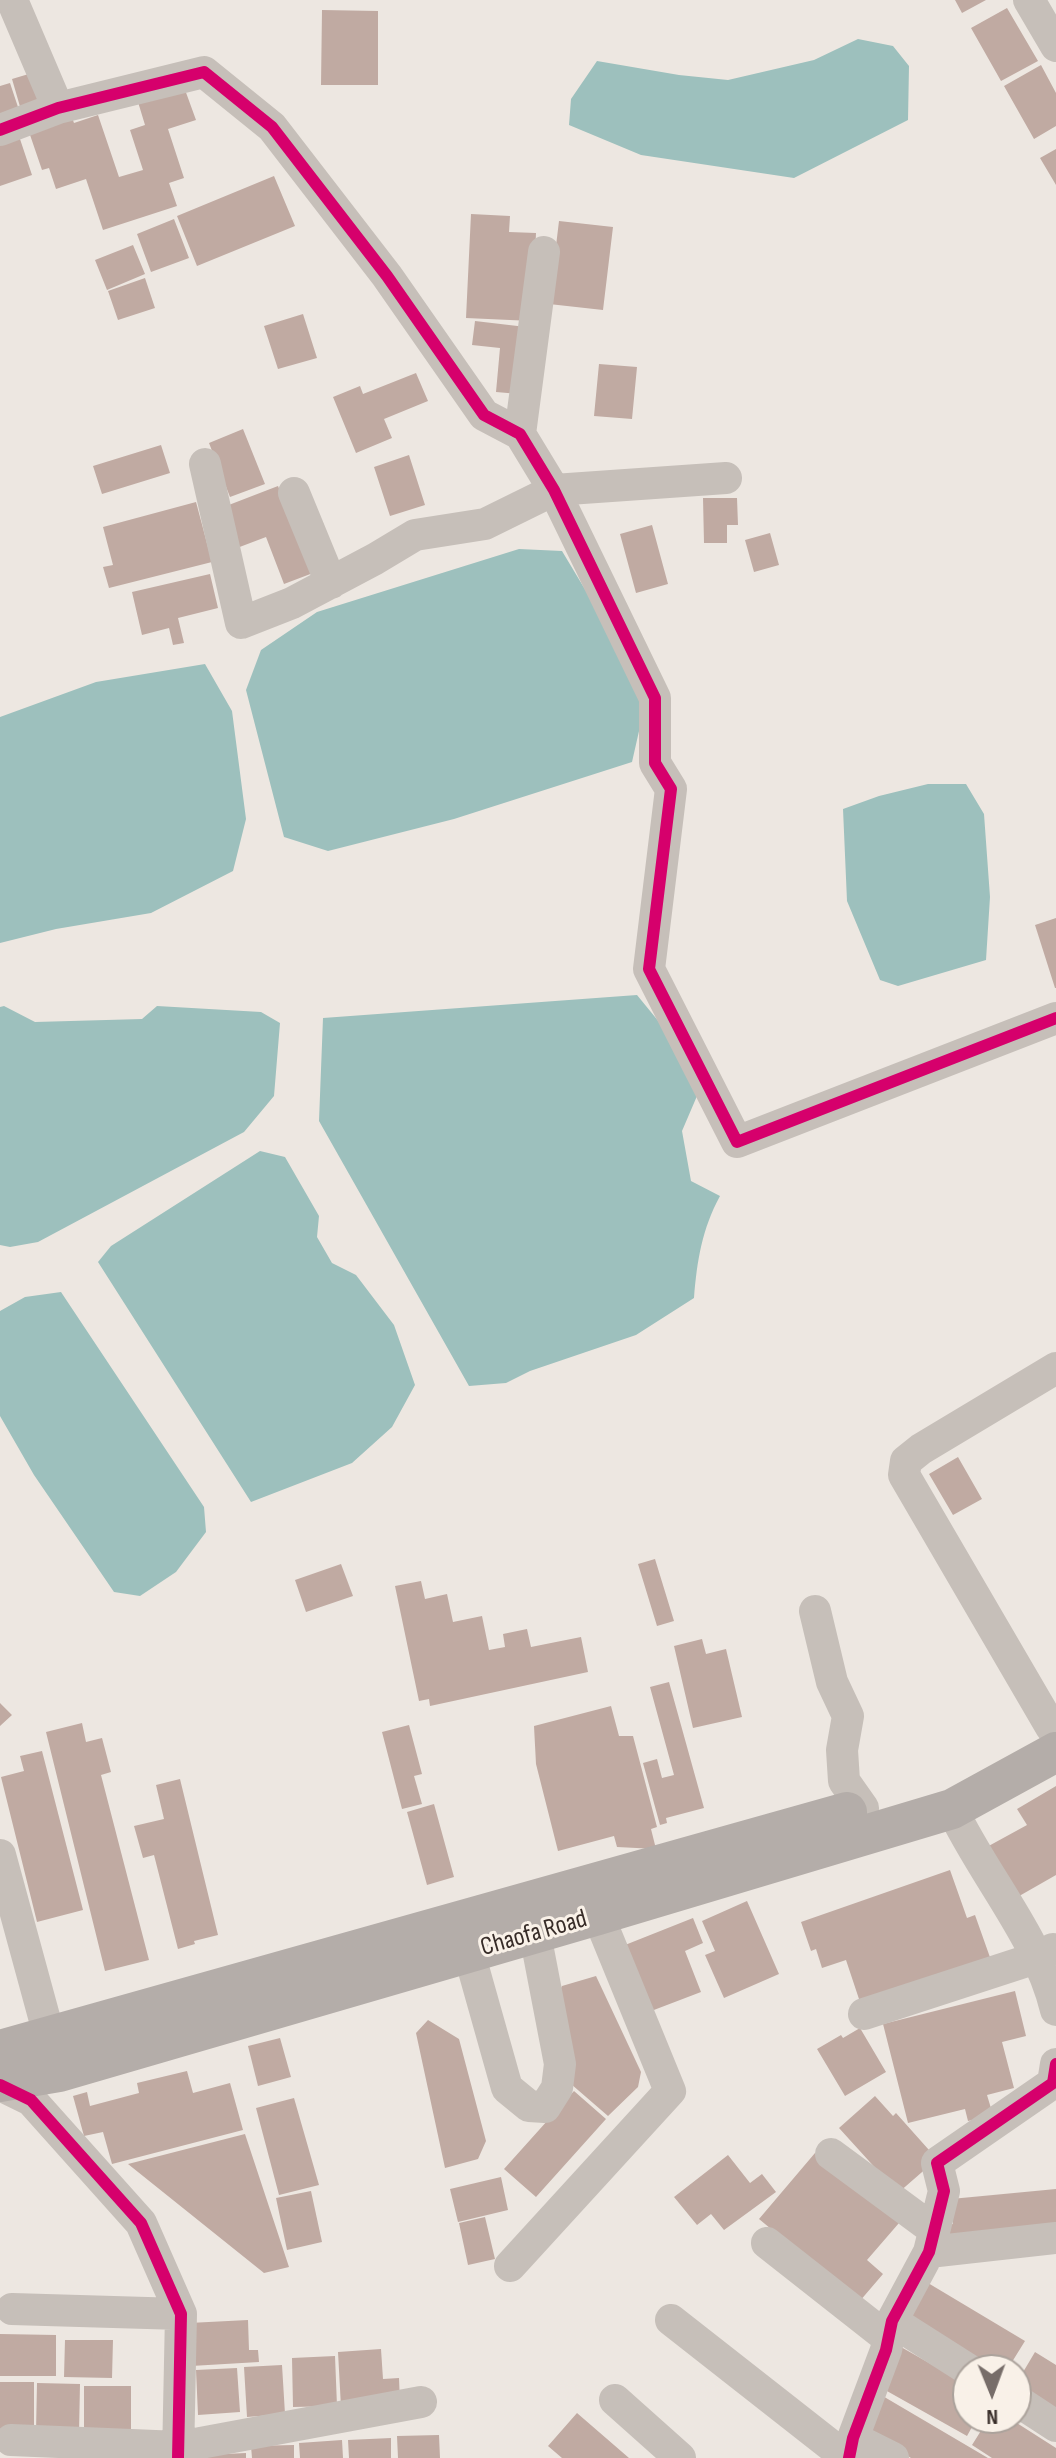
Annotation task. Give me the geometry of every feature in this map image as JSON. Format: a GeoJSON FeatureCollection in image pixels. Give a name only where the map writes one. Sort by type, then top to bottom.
{"type":"FeatureCollection","features":[{"type":"Feature","properties":{"kind":"main road","name":"Chaofa Road"},"geometry":{"type":"LineString","coordinates":[[0,2084],[55,2054],[949,1784],[1054,1734]]}},
{"type":"Feature","properties":{"kind":"main road","name":"Chaofa Road"},"geometry":{"type":"LineString","coordinates":[[0,2050],[55,2054],[469,1953],[952,1809],[1054,1734]]}},
{"type":"Feature","properties":{"kind":"street"},"geometry":{"type":"LineString","coordinates":[[12,0],[58,108]]}},
{"type":"Feature","properties":{"kind":"street"},"geometry":{"type":"LineString","coordinates":[[1029,0],[1056,46]]}},
{"type":"Feature","properties":{"kind":"street"},"geometry":{"type":"LineString","coordinates":[[0,130],[58,108],[204,72],[272,127],[387,276],[484,415],[520,434],[554,490],[655,698],[655,763],[671,789],[649,969],[737,1142],[1056,1018]]}},
{"type":"Feature","properties":{"kind":"street"},"geometry":{"type":"LineString","coordinates":[[520,434],[544,252]]}},
{"type":"Feature","properties":{"kind":"street"},"geometry":{"type":"LineString","coordinates":[[205,464],[241,623],[292,603],[415,535],[485,524],[554,490],[726,478]]}},
{"type":"Feature","properties":{"kind":"street"},"geometry":{"type":"LineString","coordinates":[[294,493],[331,583]]}},
{"type":"Feature","properties":{"kind":"street"},"geometry":{"type":"LineString","coordinates":[[1054,1734],[904,1475],[906,1461],[921,1449],[1056,1368]]}},
{"type":"Feature","properties":{"kind":"street"},"geometry":{"type":"LineString","coordinates":[[815,1611],[832,1682],[848,1716],[842,1750],[844,1781],[863,1808]]}},
{"type":"Feature","properties":{"kind":"street"},"geometry":{"type":"LineString","coordinates":[[952,1809],[1046,1953],[1056,2010]]}},
{"type":"Feature","properties":{"kind":"street"},"geometry":{"type":"LineString","coordinates":[[0,1855],[55,2054]]}},
{"type":"Feature","properties":{"kind":"street"},"geometry":{"type":"LineString","coordinates":[[510,2266],[670,2091],[598,1915]]}},
{"type":"Feature","properties":{"kind":"street"},"geometry":{"type":"LineString","coordinates":[[469,1953],[507,2088],[529,2106],[545,2107],[557,2088],[560,2064],[535,1934]]}},
{"type":"Feature","properties":{"kind":"street"},"geometry":{"type":"LineString","coordinates":[[864,2014],[1046,1953]]}},
{"type":"Feature","properties":{"kind":"street"},"geometry":{"type":"LineString","coordinates":[[850,2451],[890,2330],[931,2241],[944,2191],[937,2163],[1053,2083],[1056,2064]]}},
{"type":"Feature","properties":{"kind":"street"},"geometry":{"type":"LineString","coordinates":[[0,2084],[31,2100],[141,2223],[181,2314],[178,2453]]}},
{"type":"Feature","properties":{"kind":"street"},"geometry":{"type":"LineString","coordinates":[[831,2154],[931,2241],[1024,2242],[1056,2238]]}},
{"type":"Feature","properties":{"kind":"street"},"geometry":{"type":"LineString","coordinates":[[1024,2242],[1056,2263]]}},
{"type":"Feature","properties":{"kind":"street"},"geometry":{"type":"LineString","coordinates":[[767,2243],[890,2330],[952,2361]]}},
{"type":"Feature","properties":{"kind":"street"},"geometry":{"type":"LineString","coordinates":[[12,2309],[181,2314]]}},
{"type":"Feature","properties":{"kind":"street"},"geometry":{"type":"LineString","coordinates":[[671,2320],[850,2451],[893,2458]]}},
{"type":"Feature","properties":{"kind":"street"},"geometry":{"type":"LineString","coordinates":[[615,2400],[680,2458]]}},
{"type":"Feature","properties":{"kind":"street"},"geometry":{"type":"LineString","coordinates":[[11,2440],[178,2453],[421,2402]]}},
{"type":"Feature","properties":{"kind":"street"},"geometry":{"type":"LineString","coordinates":[[1032,2410],[1056,2426]]}},
{"type":"Feature","properties":{"kind":"water"},"geometry":{"type":"Polygon","coordinates":[[[858,39],[893,46],[909,66],[908,120],[794,178],[641,155],[569,125],[571,99],[597,61],[728,80],[814,60],[858,39]]]}},
{"type":"Feature","properties":{"kind":"water"},"geometry":{"type":"Polygon","coordinates":[[[519,549],[562,551],[607,626],[644,709],[632,762],[454,819],[328,851],[284,837],[246,690],[261,650],[317,612],[519,549]]]}},
{"type":"Feature","properties":{"kind":"water"},"geometry":{"type":"Polygon","coordinates":[[[205,664],[232,711],[246,819],[233,871],[151,913],[56,929],[0,943],[0,717],[96,682],[205,664]]]}},
{"type":"Feature","properties":{"kind":"water"},"geometry":{"type":"Polygon","coordinates":[[[928,784],[966,784],[984,814],[990,897],[986,960],[898,986],[880,980],[847,901],[843,809],[928,784]]]}},
{"type":"Feature","properties":{"kind":"water"},"geometry":{"type":"Polygon","coordinates":[[[637,995],[673,1039],[697,1096],[682,1131],[691,1181],[720,1196],[701,1246],[694,1298],[636,1335],[530,1371],[506,1383],[469,1386],[319,1121],[323,1018],[637,995]]]}},
{"type":"Feature","properties":{"kind":"water"},"geometry":{"type":"Polygon","coordinates":[[[4,1006],[35,1022],[142,1019],[157,1006],[261,1012],[280,1023],[274,1096],[244,1132],[38,1242],[10,1247],[0,1245],[0,1007],[4,1006]]]}},
{"type":"Feature","properties":{"kind":"water"},"geometry":{"type":"Polygon","coordinates":[[[260,1151],[285,1157],[319,1216],[317,1237],[332,1263],[356,1275],[394,1325],[415,1385],[392,1427],[352,1463],[251,1502],[98,1262],[111,1246],[260,1151]]]}},
{"type":"Feature","properties":{"kind":"water"},"geometry":{"type":"Polygon","coordinates":[[[61,1292],[204,1507],[206,1532],[176,1572],[140,1596],[114,1592],[34,1475],[0,1416],[0,1311],[25,1297],[61,1292]]]}},
{"type":"Feature","properties":{"kind":"building"},"geometry":{"type":"Polygon","coordinates":[[[955,0],[986,0],[962,13],[955,0]]]}},
{"type":"Feature","properties":{"kind":"building"},"geometry":{"type":"Polygon","coordinates":[[[1007,8],[1038,61],[1001,81],[971,28],[1007,8]]]}},
{"type":"Feature","properties":{"kind":"building"},"geometry":{"type":"Polygon","coordinates":[[[322,10],[378,11],[378,85],[321,85],[322,10]]]}},
{"type":"Feature","properties":{"kind":"building"},"geometry":{"type":"Polygon","coordinates":[[[1041,65],[1056,93],[1056,126],[1034,139],[1004,86],[1041,65]]]}},
{"type":"Feature","properties":{"kind":"building"},"geometry":{"type":"Polygon","coordinates":[[[32,73],[41,104],[21,110],[12,79],[32,73]]]}},
{"type":"Feature","properties":{"kind":"building"},"geometry":{"type":"Polygon","coordinates":[[[10,83],[19,110],[0,116],[0,86],[10,83]]]}},
{"type":"Feature","properties":{"kind":"building"},"geometry":{"type":"Polygon","coordinates":[[[184,87],[196,120],[168,129],[184,178],[169,183],[177,206],[103,230],[86,179],[56,189],[49,168],[42,170],[28,129],[71,115],[74,123],[98,115],[119,177],[143,170],[130,130],[145,125],[138,102],[184,87]]]}},
{"type":"Feature","properties":{"kind":"building"},"geometry":{"type":"Polygon","coordinates":[[[17,130],[32,175],[0,186],[0,136],[17,130]]]}},
{"type":"Feature","properties":{"kind":"building"},"geometry":{"type":"Polygon","coordinates":[[[1056,149],[1056,185],[1040,158],[1056,149]]]}},
{"type":"Feature","properties":{"kind":"building"},"geometry":{"type":"Polygon","coordinates":[[[274,176],[295,226],[197,266],[177,216],[274,176]]]}},
{"type":"Feature","properties":{"kind":"building"},"geometry":{"type":"Polygon","coordinates":[[[471,214],[510,216],[509,232],[536,233],[532,321],[466,318],[471,214]]]}},
{"type":"Feature","properties":{"kind":"building"},"geometry":{"type":"Polygon","coordinates":[[[174,219],[189,258],[151,272],[137,234],[174,219]]]}},
{"type":"Feature","properties":{"kind":"building"},"geometry":{"type":"Polygon","coordinates":[[[559,221],[613,227],[603,310],[549,304],[559,221]]]}},
{"type":"Feature","properties":{"kind":"building"},"geometry":{"type":"Polygon","coordinates":[[[133,245],[145,274],[107,290],[95,260],[133,245]]]}},
{"type":"Feature","properties":{"kind":"building"},"geometry":{"type":"Polygon","coordinates":[[[145,278],[155,308],[118,320],[108,291],[145,278]]]}},
{"type":"Feature","properties":{"kind":"building"},"geometry":{"type":"Polygon","coordinates":[[[303,314],[317,358],[278,369],[264,326],[303,314]]]}},
{"type":"Feature","properties":{"kind":"building"},"geometry":{"type":"Polygon","coordinates":[[[475,321],[526,327],[519,394],[496,392],[500,348],[472,345],[475,321]]]}},
{"type":"Feature","properties":{"kind":"building"},"geometry":{"type":"Polygon","coordinates":[[[599,364],[637,367],[632,419],[594,416],[599,364]]]}},
{"type":"Feature","properties":{"kind":"building"},"geometry":{"type":"Polygon","coordinates":[[[416,373],[428,401],[384,419],[392,438],[356,453],[333,397],[360,386],[363,394],[416,373]]]}},
{"type":"Feature","properties":{"kind":"building"},"geometry":{"type":"Polygon","coordinates":[[[243,429],[265,484],[230,497],[209,443],[243,429]]]}},
{"type":"Feature","properties":{"kind":"building"},"geometry":{"type":"Polygon","coordinates":[[[161,445],[170,473],[102,494],[93,466],[161,445]]]}},
{"type":"Feature","properties":{"kind":"building"},"geometry":{"type":"Polygon","coordinates":[[[409,455],[425,505],[390,516],[374,467],[409,455]]]}},
{"type":"Feature","properties":{"kind":"building"},"geometry":{"type":"Polygon","coordinates":[[[278,486],[313,573],[284,584],[266,537],[237,548],[221,508],[278,486]]]}},
{"type":"Feature","properties":{"kind":"building"},"geometry":{"type":"Polygon","coordinates":[[[703,498],[737,498],[738,525],[727,525],[727,543],[704,543],[703,498]]]}},
{"type":"Feature","properties":{"kind":"building"},"geometry":{"type":"Polygon","coordinates":[[[196,502],[212,562],[109,588],[103,567],[113,565],[103,527],[196,502]]]}},
{"type":"Feature","properties":{"kind":"building"},"geometry":{"type":"Polygon","coordinates":[[[652,525],[668,584],[636,593],[620,534],[652,525]]]}},
{"type":"Feature","properties":{"kind":"building"},"geometry":{"type":"Polygon","coordinates":[[[770,533],[779,565],[754,572],[745,540],[770,533]]]}},
{"type":"Feature","properties":{"kind":"building"},"geometry":{"type":"Polygon","coordinates":[[[210,574],[218,608],[178,618],[184,643],[173,645],[169,628],[142,635],[132,592],[210,574]]]}},
{"type":"Feature","properties":{"kind":"building"},"geometry":{"type":"Polygon","coordinates":[[[1056,918],[1056,988],[1055,988],[1035,925],[1056,918]]]}},
{"type":"Feature","properties":{"kind":"building"},"geometry":{"type":"Polygon","coordinates":[[[958,1457],[982,1499],[953,1515],[929,1474],[958,1457]]]}},
{"type":"Feature","properties":{"kind":"building"},"geometry":{"type":"Polygon","coordinates":[[[655,1559],[674,1621],[657,1626],[638,1564],[655,1559]]]}},
{"type":"Feature","properties":{"kind":"building"},"geometry":{"type":"Polygon","coordinates":[[[341,1564],[353,1596],[306,1612],[295,1580],[341,1564]]]}},
{"type":"Feature","properties":{"kind":"building"},"geometry":{"type":"Polygon","coordinates":[[[421,1581],[425,1599],[447,1594],[453,1622],[482,1616],[489,1650],[505,1647],[503,1634],[527,1629],[531,1647],[581,1637],[588,1672],[430,1706],[429,1699],[419,1701],[395,1586],[421,1581]]]}},
{"type":"Feature","properties":{"kind":"building"},"geometry":{"type":"Polygon","coordinates":[[[702,1639],[706,1654],[726,1649],[742,1717],[693,1728],[674,1646],[702,1639]]]}},
{"type":"Feature","properties":{"kind":"building"},"geometry":{"type":"Polygon","coordinates":[[[669,1682],[704,1808],[666,1818],[667,1823],[660,1825],[643,1763],[657,1759],[662,1778],[674,1775],[650,1687],[669,1682]]]}},
{"type":"Feature","properties":{"kind":"building"},"geometry":{"type":"Polygon","coordinates":[[[0,1703],[12,1715],[0,1726],[0,1703]]]}},
{"type":"Feature","properties":{"kind":"building"},"geometry":{"type":"Polygon","coordinates":[[[611,1706],[619,1736],[633,1736],[657,1827],[651,1829],[656,1849],[617,1847],[614,1836],[558,1851],[536,1764],[534,1726],[611,1706]]]}},
{"type":"Feature","properties":{"kind":"building"},"geometry":{"type":"Polygon","coordinates":[[[82,1723],[86,1742],[102,1738],[111,1772],[101,1775],[149,1960],[105,1971],[46,1732],[82,1723]]]}},
{"type":"Feature","properties":{"kind":"building"},"geometry":{"type":"Polygon","coordinates":[[[409,1725],[422,1774],[414,1776],[422,1804],[402,1809],[382,1732],[409,1725]]]}},
{"type":"Feature","properties":{"kind":"building"},"geometry":{"type":"Polygon","coordinates":[[[42,1751],[83,1910],[37,1922],[1,1777],[24,1771],[20,1756],[42,1751]]]}},
{"type":"Feature","properties":{"kind":"building"},"geometry":{"type":"Polygon","coordinates":[[[180,1779],[218,1935],[178,1949],[154,1855],[143,1858],[134,1826],[164,1819],[156,1785],[180,1779]]]}},
{"type":"Feature","properties":{"kind":"building"},"geometry":{"type":"Polygon","coordinates":[[[1056,1786],[1056,1875],[1014,1899],[985,1848],[1027,1825],[1017,1809],[1056,1786]]]}},
{"type":"Feature","properties":{"kind":"building"},"geometry":{"type":"Polygon","coordinates":[[[434,1804],[454,1877],[427,1885],[407,1812],[434,1804]]]}},
{"type":"Feature","properties":{"kind":"building"},"geometry":{"type":"Polygon","coordinates":[[[950,1870],[967,1918],[975,1915],[992,1963],[862,2008],[846,1960],[822,1968],[816,1949],[811,1951],[801,1922],[950,1870]]]}},
{"type":"Feature","properties":{"kind":"building"},"geometry":{"type":"Polygon","coordinates":[[[747,1901],[779,1974],[724,1998],[705,1955],[715,1951],[702,1921],[747,1901]]]}},
{"type":"Feature","properties":{"kind":"building"},"geometry":{"type":"Polygon","coordinates":[[[693,1918],[703,1943],[685,1951],[701,1992],[646,2013],[620,1947],[693,1918]]]}},
{"type":"Feature","properties":{"kind":"building"},"geometry":{"type":"Polygon","coordinates":[[[596,1976],[641,2072],[638,2087],[608,2116],[571,2084],[552,2007],[562,1986],[596,1976]]]}},
{"type":"Feature","properties":{"kind":"building"},"geometry":{"type":"Polygon","coordinates":[[[1015,1991],[1026,2036],[1002,2042],[1014,2088],[987,2095],[993,2115],[968,2121],[965,2109],[908,2123],[883,2024],[1015,1991]]]}},
{"type":"Feature","properties":{"kind":"building"},"geometry":{"type":"Polygon","coordinates":[[[428,2020],[459,2039],[486,2141],[478,2159],[445,2168],[416,2033],[428,2020]]]}},
{"type":"Feature","properties":{"kind":"building"},"geometry":{"type":"Polygon","coordinates":[[[860,2028],[886,2072],[845,2096],[817,2049],[860,2028]]]}},
{"type":"Feature","properties":{"kind":"building"},"geometry":{"type":"Polygon","coordinates":[[[280,2038],[291,2077],[258,2086],[248,2046],[280,2038]]]}},
{"type":"Feature","properties":{"kind":"building"},"geometry":{"type":"Polygon","coordinates":[[[187,2071],[193,2093],[230,2083],[243,2130],[112,2164],[103,2132],[84,2136],[73,2096],[87,2092],[90,2106],[139,2093],[137,2083],[187,2071]]]}},
{"type":"Feature","properties":{"kind":"building"},"geometry":{"type":"Polygon","coordinates":[[[574,2091],[606,2119],[536,2197],[504,2169],[574,2091]]]}},
{"type":"Feature","properties":{"kind":"building"},"geometry":{"type":"Polygon","coordinates":[[[875,2096],[893,2116],[896,2113],[937,2159],[898,2193],[839,2128],[875,2096]]]}},
{"type":"Feature","properties":{"kind":"building"},"geometry":{"type":"Polygon","coordinates":[[[294,2098],[319,2185],[279,2195],[256,2108],[294,2098]]]}},
{"type":"Feature","properties":{"kind":"building"},"geometry":{"type":"Polygon","coordinates":[[[245,2134],[289,2267],[264,2273],[128,2164],[245,2134]]]}},
{"type":"Feature","properties":{"kind":"building"},"geometry":{"type":"Polygon","coordinates":[[[815,2153],[899,2223],[867,2260],[883,2274],[859,2302],[759,2219],[815,2153]]]}},
{"type":"Feature","properties":{"kind":"building"},"geometry":{"type":"Polygon","coordinates":[[[728,2155],[750,2183],[762,2174],[776,2192],[724,2230],[711,2214],[697,2225],[674,2197],[728,2155]]]}},
{"type":"Feature","properties":{"kind":"building"},"geometry":{"type":"Polygon","coordinates":[[[501,2177],[508,2210],[458,2222],[450,2189],[501,2177]]]}},
{"type":"Feature","properties":{"kind":"building"},"geometry":{"type":"Polygon","coordinates":[[[1056,2189],[1056,2233],[942,2244],[940,2226],[953,2224],[951,2199],[1056,2189]]]}},
{"type":"Feature","properties":{"kind":"building"},"geometry":{"type":"Polygon","coordinates":[[[311,2191],[322,2242],[287,2250],[276,2198],[311,2191]]]}},
{"type":"Feature","properties":{"kind":"building"},"geometry":{"type":"Polygon","coordinates":[[[485,2217],[495,2259],[468,2265],[459,2223],[485,2217]]]}},
{"type":"Feature","properties":{"kind":"building"},"geometry":{"type":"Polygon","coordinates":[[[923,2280],[1025,2341],[1017,2354],[964,2354],[901,2317],[923,2280]]]}},
{"type":"Feature","properties":{"kind":"building"},"geometry":{"type":"Polygon","coordinates":[[[248,2320],[249,2350],[258,2350],[259,2362],[191,2366],[189,2323],[248,2320]]]}},
{"type":"Feature","properties":{"kind":"building"},"geometry":{"type":"Polygon","coordinates":[[[0,2334],[56,2335],[56,2376],[0,2376],[0,2334]]]}},
{"type":"Feature","properties":{"kind":"building"},"geometry":{"type":"Polygon","coordinates":[[[65,2340],[113,2340],[112,2378],[64,2377],[65,2340]]]}},
{"type":"Feature","properties":{"kind":"building"},"geometry":{"type":"Polygon","coordinates":[[[901,2347],[952,2376],[952,2428],[878,2386],[901,2347]]]}},
{"type":"Feature","properties":{"kind":"building"},"geometry":{"type":"Polygon","coordinates":[[[381,2349],[383,2379],[399,2378],[400,2403],[341,2407],[338,2352],[381,2349]]]}},
{"type":"Feature","properties":{"kind":"building"},"geometry":{"type":"Polygon","coordinates":[[[1035,2352],[1056,2365],[1056,2414],[1032,2400],[1032,2357],[1035,2352]]]}},
{"type":"Feature","properties":{"kind":"building"},"geometry":{"type":"Polygon","coordinates":[[[335,2356],[337,2406],[293,2407],[292,2358],[335,2356]]]}},
{"type":"Feature","properties":{"kind":"building"},"geometry":{"type":"Polygon","coordinates":[[[282,2365],[285,2414],[247,2417],[244,2367],[282,2365]]]}},
{"type":"Feature","properties":{"kind":"building"},"geometry":{"type":"Polygon","coordinates":[[[237,2368],[240,2412],[198,2415],[196,2370],[237,2368]]]}},
{"type":"Feature","properties":{"kind":"building"},"geometry":{"type":"Polygon","coordinates":[[[0,2382],[34,2382],[34,2435],[0,2435],[0,2382]]]}},
{"type":"Feature","properties":{"kind":"building"},"geometry":{"type":"Polygon","coordinates":[[[37,2383],[80,2384],[79,2433],[36,2432],[37,2383]]]}},
{"type":"Feature","properties":{"kind":"building"},"geometry":{"type":"Polygon","coordinates":[[[84,2386],[131,2386],[131,2433],[84,2433],[84,2386]]]}},
{"type":"Feature","properties":{"kind":"building"},"geometry":{"type":"Polygon","coordinates":[[[881,2395],[988,2458],[911,2458],[861,2428],[881,2395]]]}},
{"type":"Feature","properties":{"kind":"building"},"geometry":{"type":"Polygon","coordinates":[[[577,2413],[629,2458],[562,2458],[548,2446],[577,2413]]]}},
{"type":"Feature","properties":{"kind":"building"},"geometry":{"type":"Polygon","coordinates":[[[1032,2433],[1056,2448],[1056,2458],[992,2458],[972,2445],[979,2434],[1032,2433]]]}},
{"type":"Feature","properties":{"kind":"building"},"geometry":{"type":"Polygon","coordinates":[[[439,2435],[440,2458],[398,2458],[397,2436],[439,2435]]]}},
{"type":"Feature","properties":{"kind":"building"},"geometry":{"type":"Polygon","coordinates":[[[391,2438],[391,2458],[349,2458],[348,2440],[391,2438]]]}},
{"type":"Feature","properties":{"kind":"building"},"geometry":{"type":"Polygon","coordinates":[[[342,2440],[343,2458],[300,2458],[299,2443],[342,2440]]]}},
{"type":"Feature","properties":{"kind":"building"},"geometry":{"type":"Polygon","coordinates":[[[294,2445],[294,2458],[252,2458],[251,2446],[294,2445]]]}},
{"type":"Feature","properties":{"kind":"building"},"geometry":{"type":"Polygon","coordinates":[[[246,2453],[246,2458],[203,2458],[203,2455],[246,2453]]]}},
{"type":"Feature","properties":{"kind":"cycle path"},"geometry":{"type":"LineString","coordinates":[[0,130],[58,108],[204,72],[272,127],[387,276],[484,415],[520,434],[554,490],[655,698],[655,763],[671,789],[649,969],[737,1142],[1056,1018]]}},
{"type":"Feature","properties":{"kind":"cycle path"},"geometry":{"type":"LineString","coordinates":[[849,2458],[853,2438],[886,2350],[892,2321],[929,2252],[944,2191],[937,2163],[1053,2083],[1056,2064]]}},
{"type":"Feature","properties":{"kind":"cycle path"},"geometry":{"type":"LineString","coordinates":[[0,2085],[31,2100],[141,2223],[181,2314],[178,2458]]}}]}
